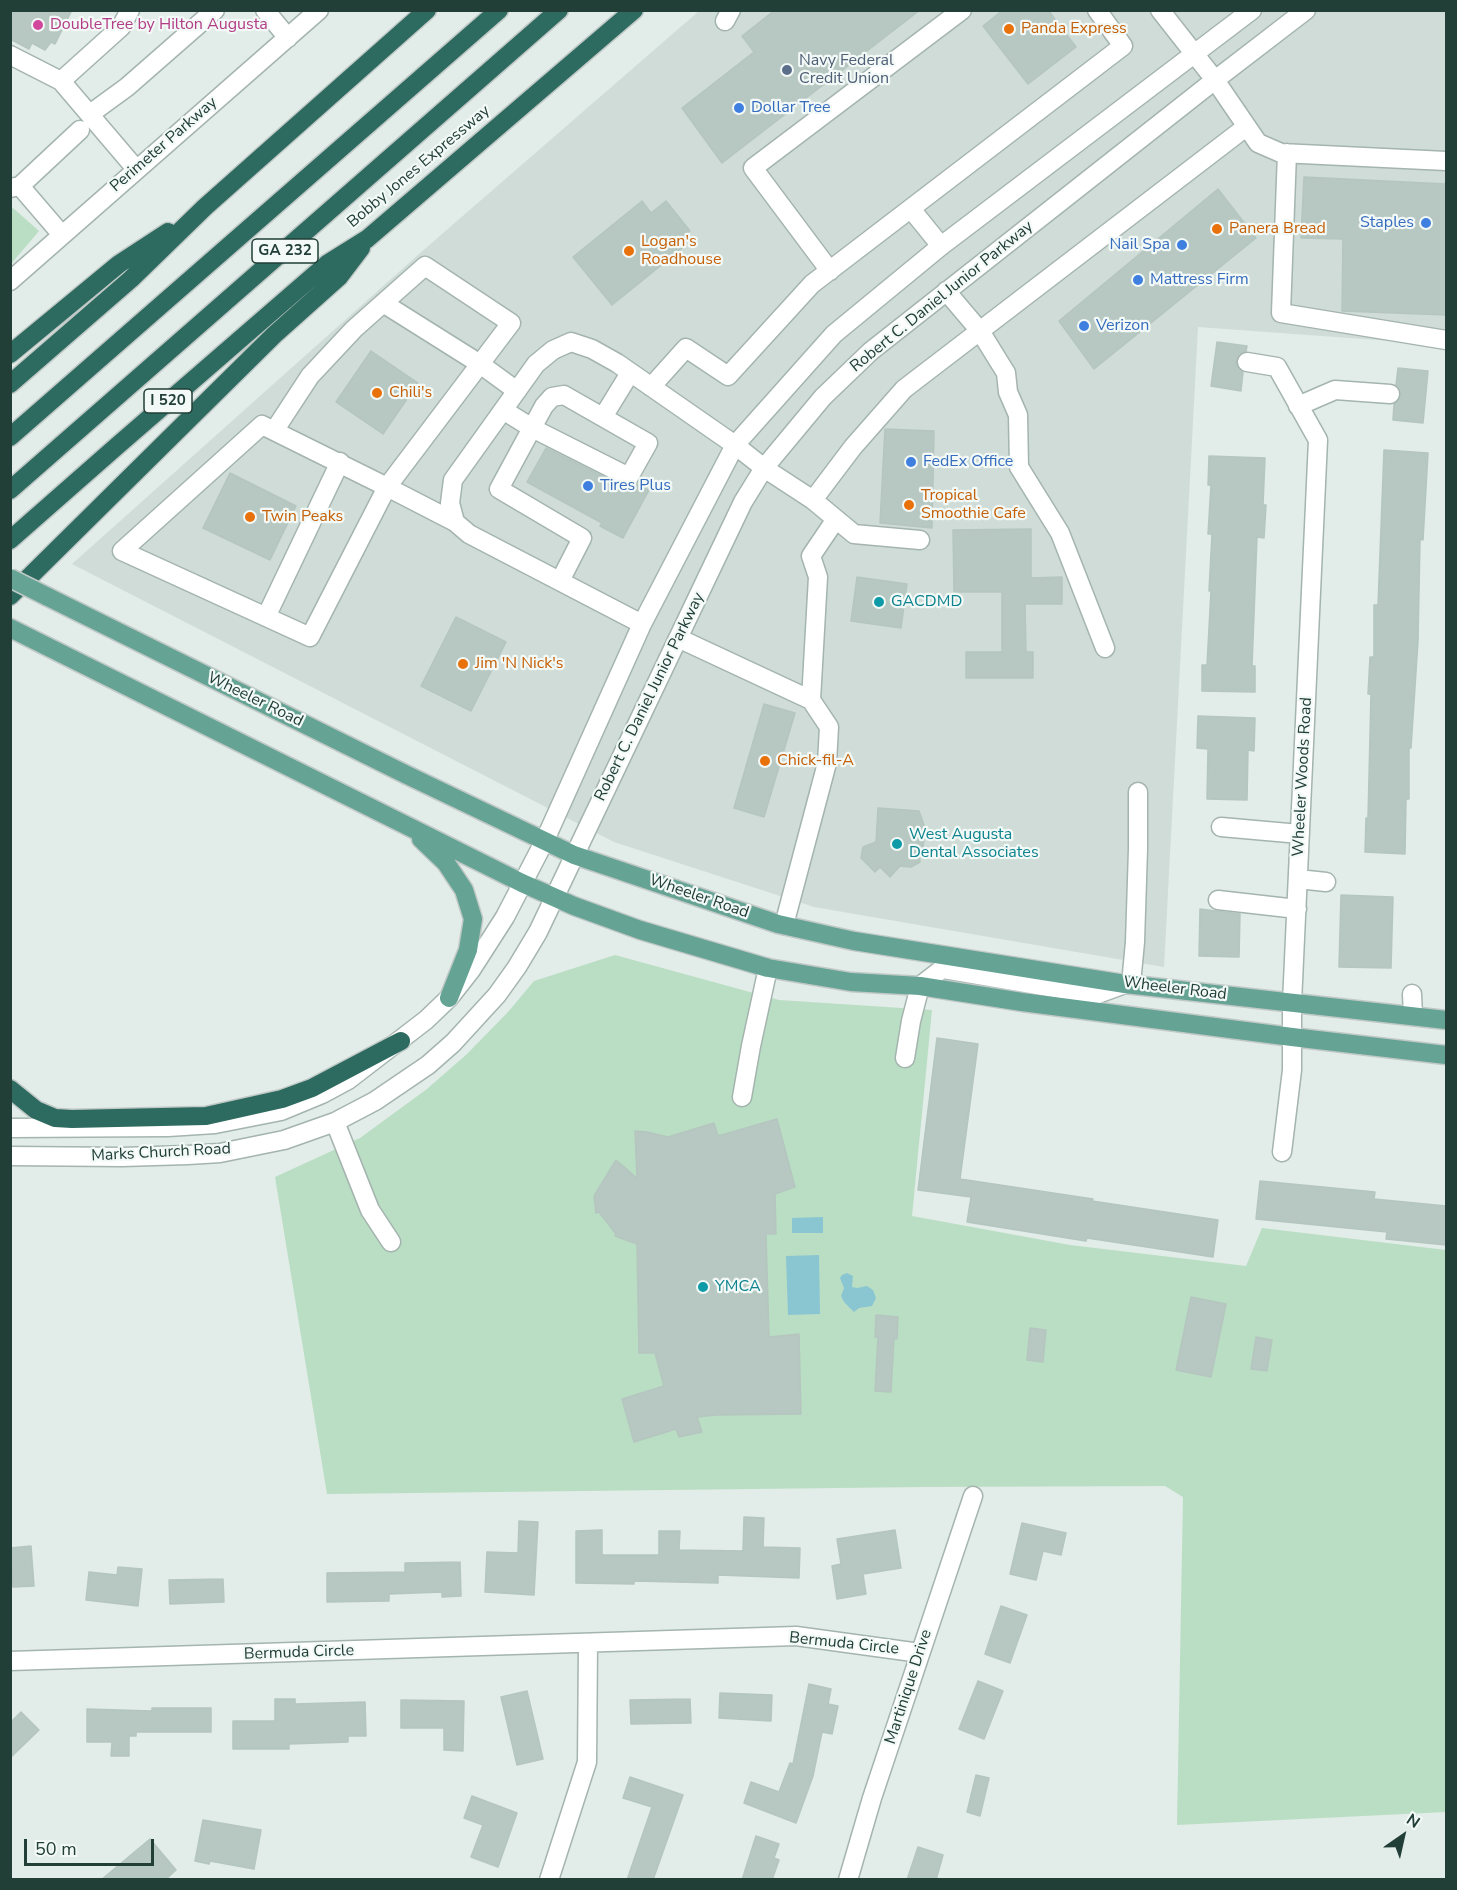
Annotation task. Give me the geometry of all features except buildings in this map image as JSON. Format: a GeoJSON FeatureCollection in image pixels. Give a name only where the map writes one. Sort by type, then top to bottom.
{"type":"FeatureCollection","features":[{"type":"Feature","properties":{"kind":"highway"},"geometry":{"type":"LineString","coordinates":[[10,384],[131,279],[206,207],[427,10]]}},
{"type":"Feature","properties":{"kind":"highway","name":"GA 232"},"geometry":{"type":"LineString","coordinates":[[10,437],[499,10]]}},
{"type":"Feature","properties":{"kind":"highway","name":"Bobby Jones Expressway"},"geometry":{"type":"LineString","coordinates":[[10,490],[560,10]]}},
{"type":"Feature","properties":{"kind":"highway","name":"Bobby Jones Expressway"},"geometry":{"type":"LineString","coordinates":[[10,540],[327,264],[367,239],[634,10]]}},
{"type":"Feature","properties":{"kind":"highway"},"geometry":{"type":"LineString","coordinates":[[10,354],[119,264],[206,207]]}},
{"type":"Feature","properties":{"kind":"highway"},"geometry":{"type":"LineString","coordinates":[[10,596],[274,335],[339,277],[367,239]]}},
{"type":"Feature","properties":{"kind":"highway"},"geometry":{"type":"LineString","coordinates":[[10,1089],[36,1110],[55,1118],[206,1116],[282,1099],[312,1088],[401,1041]]}},
{"type":"Feature","properties":{"kind":"main road","name":"Wheeler Road"},"geometry":{"type":"LineString","coordinates":[[10,578],[439,791],[574,855],[784,925],[854,941],[1128,984],[1446,1020]]}},
{"type":"Feature","properties":{"kind":"main road","name":"Wheeler Road"},"geometry":{"type":"LineString","coordinates":[[10,628],[522,883],[574,906],[640,930],[768,968],[851,982],[920,987],[1292,1037],[1446,1055]]}},
{"type":"Feature","properties":{"kind":"main road"},"geometry":{"type":"LineString","coordinates":[[407,826],[446,863],[464,890],[473,919],[468,950],[449,998]]}},
{"type":"Feature","properties":{"kind":"street"},"geometry":{"type":"LineString","coordinates":[[61,81],[121,27],[130,10]]}},
{"type":"Feature","properties":{"kind":"street"},"geometry":{"type":"LineString","coordinates":[[90,114],[127,87],[214,10]]}},
{"type":"Feature","properties":{"kind":"street"},"geometry":{"type":"LineString","coordinates":[[265,10],[288,38]]}},
{"type":"Feature","properties":{"kind":"street","name":"Perimeter Parkway"},"geometry":{"type":"LineString","coordinates":[[10,281],[319,10]]}},
{"type":"Feature","properties":{"kind":"street"},"geometry":{"type":"LineString","coordinates":[[830,271],[753,168],[962,10]]}},
{"type":"Feature","properties":{"kind":"street"},"geometry":{"type":"LineString","coordinates":[[651,387],[686,348],[728,376],[812,284],[1123,46],[1096,10]]}},
{"type":"Feature","properties":{"kind":"street"},"geometry":{"type":"LineString","coordinates":[[1160,10],[1215,80],[1258,143],[1281,153],[1446,161]]}},
{"type":"Feature","properties":{"kind":"street","name":"Robert C. Daniel Junior Parkway"},"geometry":{"type":"LineString","coordinates":[[545,840],[642,624],[735,445],[834,334],[941,246],[1252,10]]}},
{"type":"Feature","properties":{"kind":"street","name":"Robert C. Daniel Junior Parkway"},"geometry":{"type":"LineString","coordinates":[[574,855],[743,502],[764,468],[822,397],[870,351],[1306,10]]}},
{"type":"Feature","properties":{"kind":"street"},"geometry":{"type":"LineString","coordinates":[[10,55],[61,81],[136,169]]}},
{"type":"Feature","properties":{"kind":"street"},"geometry":{"type":"LineString","coordinates":[[813,500],[853,447],[904,389],[1246,127]]}},
{"type":"Feature","properties":{"kind":"street"},"geometry":{"type":"LineString","coordinates":[[62,235],[15,187],[80,130]]}},
{"type":"Feature","properties":{"kind":"street"},"geometry":{"type":"LineString","coordinates":[[1287,153],[1281,313],[1446,340]]}},
{"type":"Feature","properties":{"kind":"street"},"geometry":{"type":"LineString","coordinates":[[911,209],[941,246]]}},
{"type":"Feature","properties":{"kind":"street"},"geometry":{"type":"LineString","coordinates":[[274,431],[310,376],[354,329],[425,266],[511,323],[387,487],[310,637],[122,551],[262,425],[274,431],[340,462],[387,487],[455,522],[480,541],[642,624]]}},
{"type":"Feature","properties":{"kind":"street"},"geometry":{"type":"LineString","coordinates":[[946,291],[980,331],[1006,373],[1008,392],[1018,415],[1019,467],[1060,533],[1106,648]]}},
{"type":"Feature","properties":{"kind":"street"},"geometry":{"type":"LineString","coordinates":[[383,303],[480,364],[517,391]]}},
{"type":"Feature","properties":{"kind":"street"},"geometry":{"type":"LineString","coordinates":[[455,522],[450,503],[453,480],[536,364],[553,350],[571,342],[592,349],[651,387],[813,500],[854,534],[920,540]]}},
{"type":"Feature","properties":{"kind":"street","name":"Wheeler Woods Road"},"geometry":{"type":"LineString","coordinates":[[1247,362],[1277,368],[1318,440],[1292,1003],[1292,1070],[1282,1152]]}},
{"type":"Feature","properties":{"kind":"street"},"geometry":{"type":"LineString","coordinates":[[603,417],[630,373]]}},
{"type":"Feature","properties":{"kind":"street"},"geometry":{"type":"LineString","coordinates":[[1298,406],[1335,390],[1390,394]]}},
{"type":"Feature","properties":{"kind":"street"},"geometry":{"type":"LineString","coordinates":[[504,410],[532,428],[629,477],[648,443],[564,395],[552,397],[544,406],[532,428],[500,489],[582,538],[560,581]]}},
{"type":"Feature","properties":{"kind":"street"},"geometry":{"type":"LineString","coordinates":[[266,617],[340,462]]}},
{"type":"Feature","properties":{"kind":"street"},"geometry":{"type":"LineString","coordinates":[[811,700],[818,577],[811,556],[836,519]]}},
{"type":"Feature","properties":{"kind":"street"},"geometry":{"type":"LineString","coordinates":[[678,638],[811,700],[829,727],[827,763],[784,925]]}},
{"type":"Feature","properties":{"kind":"street"},"geometry":{"type":"LineString","coordinates":[[905,1058],[920,987],[942,969],[1095,995],[1128,984],[1138,849],[1138,792]]}},
{"type":"Feature","properties":{"kind":"street"},"geometry":{"type":"LineString","coordinates":[[1221,827],[1300,834]]}},
{"type":"Feature","properties":{"kind":"street","name":"Marks Church Road"},"geometry":{"type":"LineString","coordinates":[[10,1128],[168,1127],[215,1124],[281,1110],[322,1094],[348,1080],[401,1041],[449,998],[489,945],[545,840]]}},
{"type":"Feature","properties":{"kind":"street","name":"Marks Church Road"},"geometry":{"type":"LineString","coordinates":[[10,1156],[122,1157],[220,1153],[284,1140],[335,1122],[402,1084],[453,1043],[476,1019],[517,967],[538,932],[574,855]]}},
{"type":"Feature","properties":{"kind":"street"},"geometry":{"type":"LineString","coordinates":[[1298,879],[1326,882]]}},
{"type":"Feature","properties":{"kind":"street"},"geometry":{"type":"LineString","coordinates":[[1218,900],[1297,909]]}},
{"type":"Feature","properties":{"kind":"street"},"geometry":{"type":"LineString","coordinates":[[742,1097],[768,968]]}},
{"type":"Feature","properties":{"kind":"street"},"geometry":{"type":"LineString","coordinates":[[1412,994],[1413,1016]]}},
{"type":"Feature","properties":{"kind":"street"},"geometry":{"type":"LineString","coordinates":[[335,1122],[370,1210],[391,1242]]}},
{"type":"Feature","properties":{"kind":"street","name":"Martinique Drive"},"geometry":{"type":"LineString","coordinates":[[848,1880],[920,1653],[973,1496]]}},
{"type":"Feature","properties":{"kind":"street","name":"Bermuda Circle"},"geometry":{"type":"LineString","coordinates":[[10,1661],[796,1636],[920,1653]]}},
{"type":"Feature","properties":{"kind":"street"},"geometry":{"type":"LineString","coordinates":[[549,1880],[586,1762],[588,1644]]}},
{"type":"Feature","properties":{"kind":"shaded area"},"geometry":{"type":"Polygon","coordinates":[[[699,11],[1446,11],[1446,345],[1198,327],[1164,967],[814,907],[614,842],[72,564],[419,254],[699,11]]]}},
{"type":"Feature","properties":{"kind":"green space"},"geometry":{"type":"Polygon","coordinates":[[[13,208],[39,231],[11,264],[10,209],[13,208]]]}},
{"type":"Feature","properties":{"kind":"green space"},"geometry":{"type":"Polygon","coordinates":[[[615,955],[779,1000],[932,1010],[912,1216],[1070,1245],[1246,1266],[1262,1228],[1446,1250],[1446,1812],[1177,1825],[1183,1497],[1165,1486],[327,1494],[275,1177],[360,1138],[427,1089],[467,1054],[508,1012],[534,981],[615,955]]]}},
{"type":"Feature","properties":{"kind":"water"},"geometry":{"type":"Polygon","coordinates":[[[823,1217],[823,1233],[792,1233],[792,1218],[823,1217]]]}},
{"type":"Feature","properties":{"kind":"water"},"geometry":{"type":"Polygon","coordinates":[[[819,1255],[820,1314],[788,1315],[786,1256],[819,1255]]]}},
{"type":"Feature","properties":{"kind":"water"},"geometry":{"type":"Polygon","coordinates":[[[847,1273],[853,1276],[852,1287],[867,1286],[873,1290],[876,1298],[872,1306],[859,1308],[854,1312],[844,1302],[841,1296],[844,1288],[840,1278],[847,1273]]]}},
{"type":"Feature","properties":{"kind":"place","name":"DoubleTree by Hilton Augusta"},"geometry":{"type":"Point","coordinates":[38,25]}},
{"type":"Feature","properties":{"kind":"place","name":"Panda Express"},"geometry":{"type":"Point","coordinates":[1009,29]}},
{"type":"Feature","properties":{"kind":"place","name":"Navy Federal Credit Union"},"geometry":{"type":"Point","coordinates":[787,70]}},
{"type":"Feature","properties":{"kind":"place","name":"Dollar Tree"},"geometry":{"type":"Point","coordinates":[739,108]}},
{"type":"Feature","properties":{"kind":"place","name":"Staples"},"geometry":{"type":"Point","coordinates":[1426,223]}},
{"type":"Feature","properties":{"kind":"place","name":"Panera Bread"},"geometry":{"type":"Point","coordinates":[1217,229]}},
{"type":"Feature","properties":{"kind":"place","name":"Nail Spa"},"geometry":{"type":"Point","coordinates":[1182,245]}},
{"type":"Feature","properties":{"kind":"place","name":"Logan's Roadhouse"},"geometry":{"type":"Point","coordinates":[629,251]}},
{"type":"Feature","properties":{"kind":"place","name":"Mattress Firm"},"geometry":{"type":"Point","coordinates":[1138,280]}},
{"type":"Feature","properties":{"kind":"place","name":"Verizon"},"geometry":{"type":"Point","coordinates":[1084,326]}},
{"type":"Feature","properties":{"kind":"place","name":"Chili's"},"geometry":{"type":"Point","coordinates":[377,393]}},
{"type":"Feature","properties":{"kind":"place","name":"FedEx Office"},"geometry":{"type":"Point","coordinates":[911,462]}},
{"type":"Feature","properties":{"kind":"place","name":"Tires Plus"},"geometry":{"type":"Point","coordinates":[588,486]}},
{"type":"Feature","properties":{"kind":"place","name":"Tropical Smoothie Cafe"},"geometry":{"type":"Point","coordinates":[909,505]}},
{"type":"Feature","properties":{"kind":"place","name":"Twin Peaks"},"geometry":{"type":"Point","coordinates":[250,517]}},
{"type":"Feature","properties":{"kind":"place","name":"GACDMD"},"geometry":{"type":"Point","coordinates":[879,602]}},
{"type":"Feature","properties":{"kind":"place","name":"Jim 'N Nick's"},"geometry":{"type":"Point","coordinates":[463,664]}},
{"type":"Feature","properties":{"kind":"place","name":"Chick-fil-A"},"geometry":{"type":"Point","coordinates":[765,761]}},
{"type":"Feature","properties":{"kind":"place","name":"West Augusta Dental Associates"},"geometry":{"type":"Point","coordinates":[897,844]}},
{"type":"Feature","properties":{"kind":"place","name":"YMCA"},"geometry":{"type":"Point","coordinates":[703,1287]}}]}
